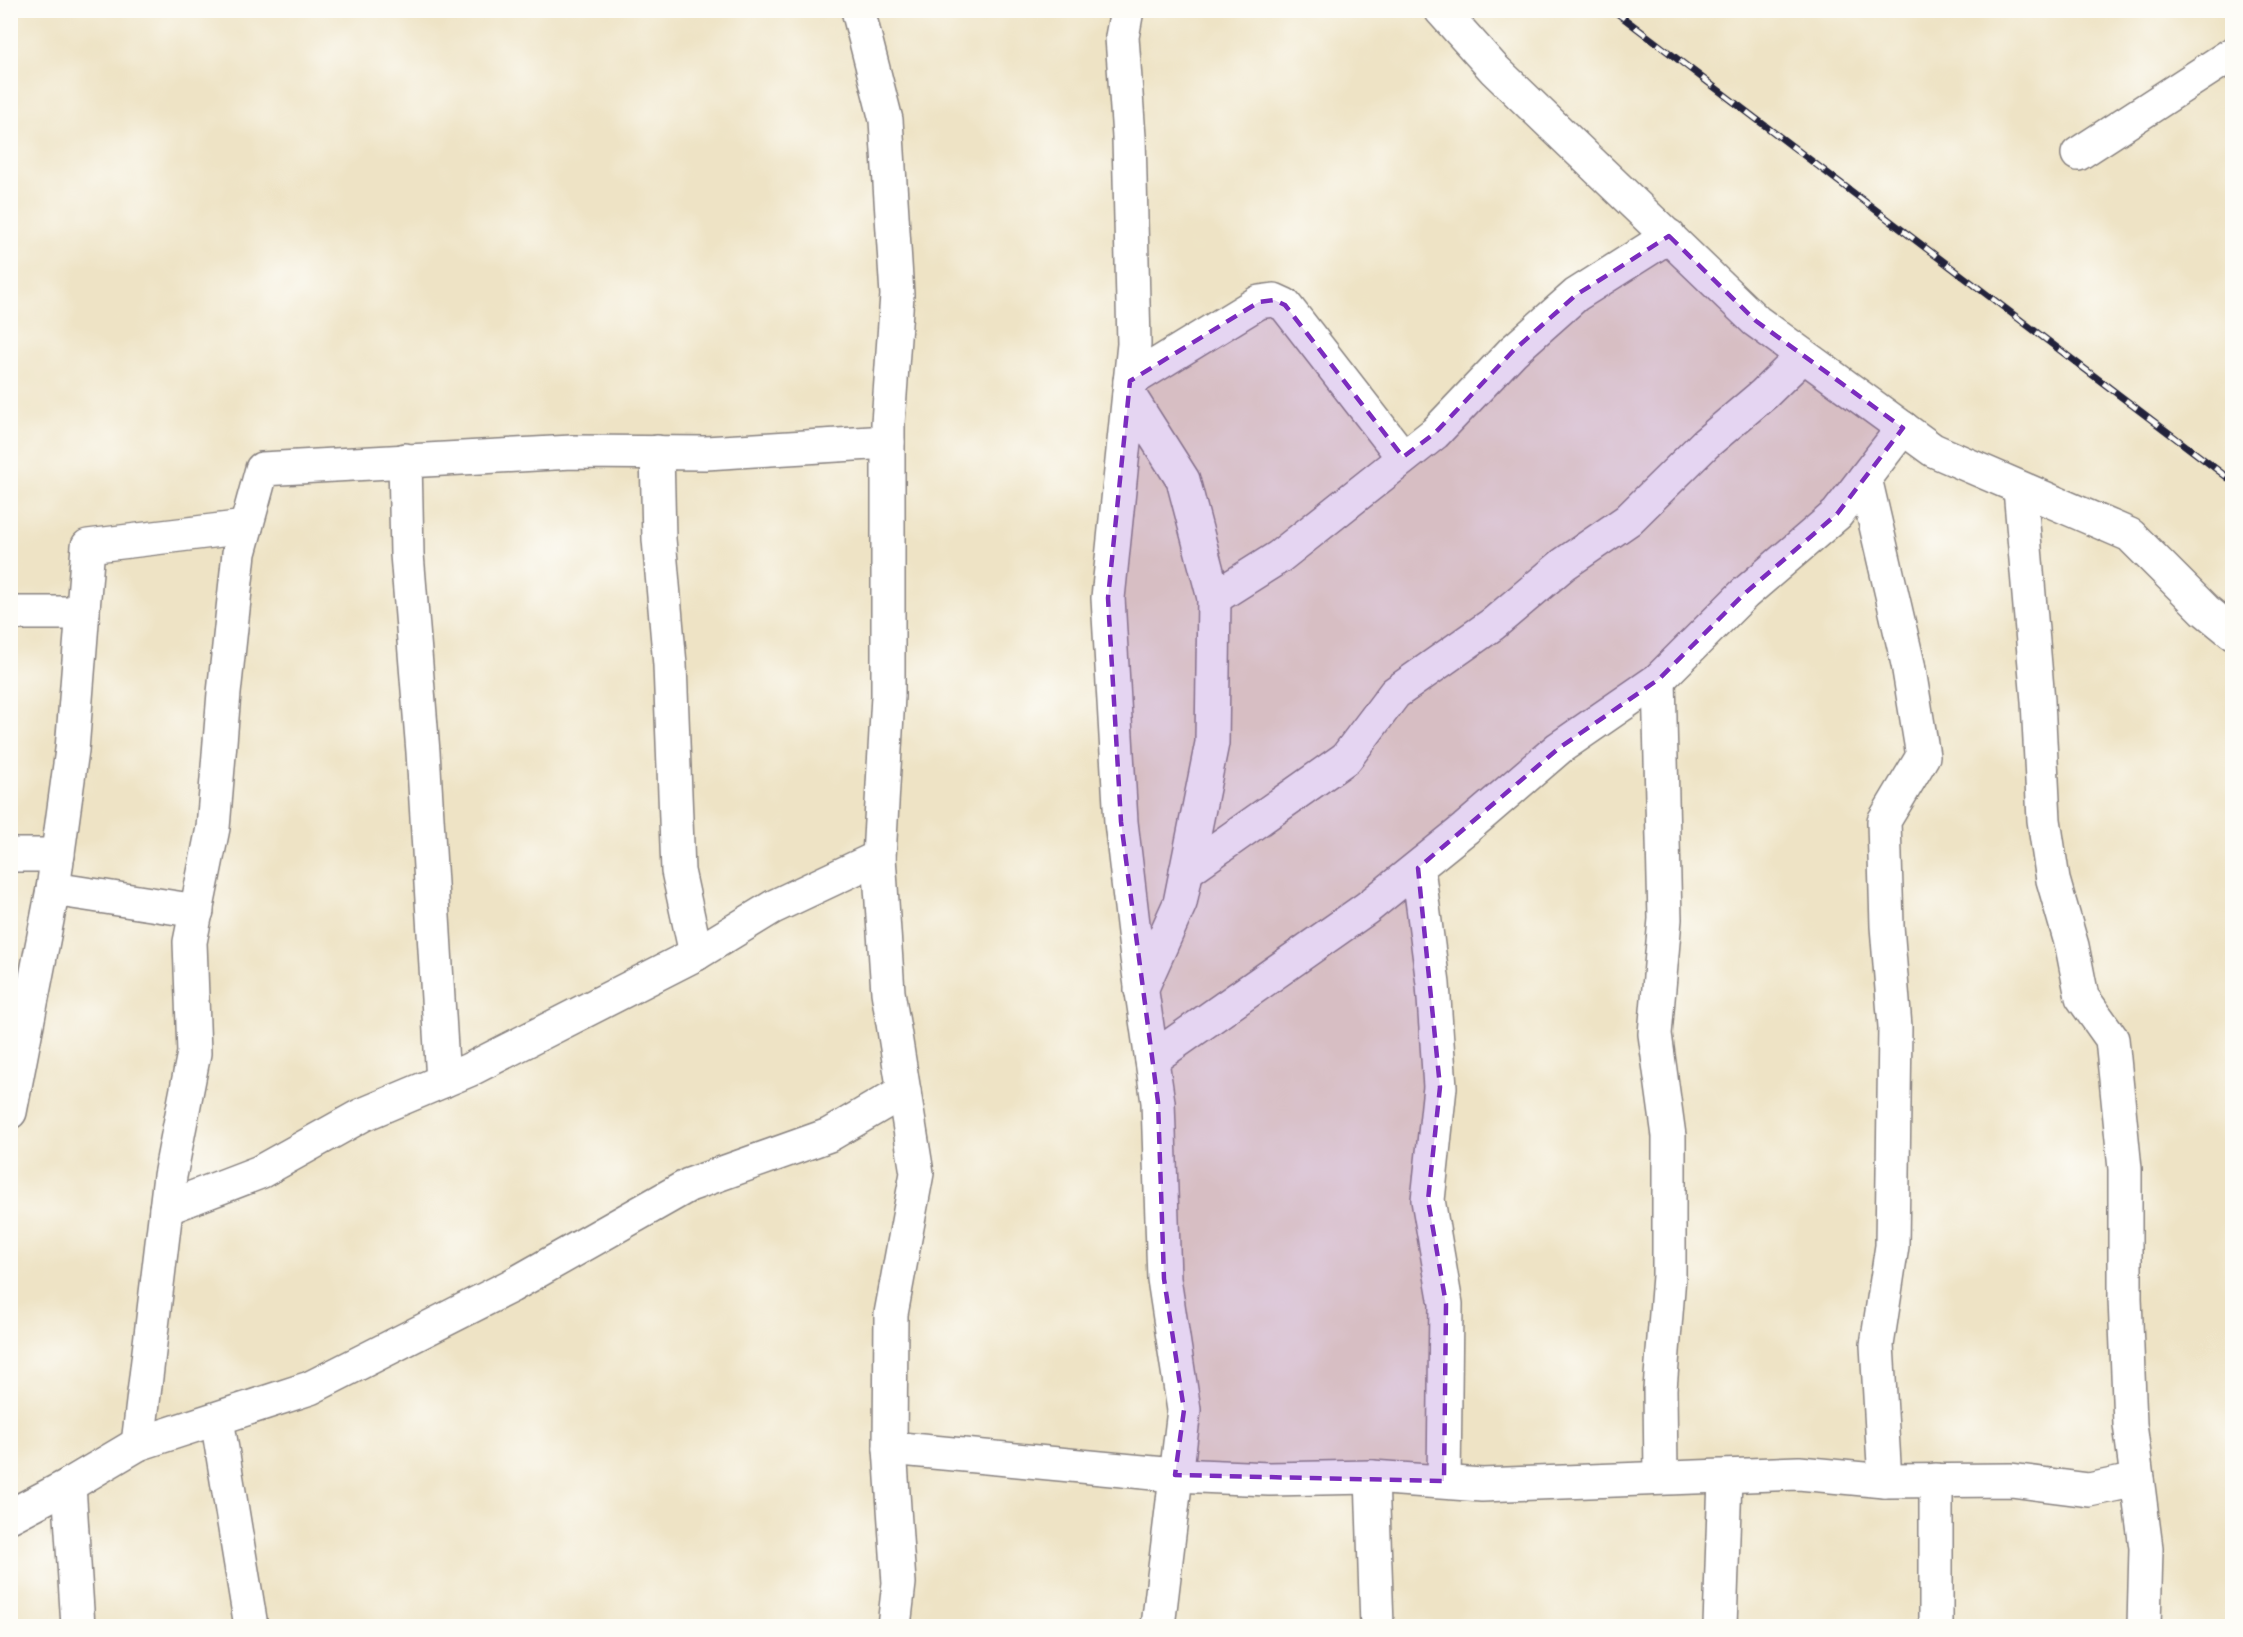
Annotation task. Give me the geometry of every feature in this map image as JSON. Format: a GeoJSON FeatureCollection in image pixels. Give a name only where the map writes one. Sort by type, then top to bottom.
{"type":"FeatureCollection","features":[{"type":"Feature","properties":{"kind":"street"},"geometry":{"type":"LineString","coordinates":[[858,10],[886,120],[897,295],[888,442],[888,696],[879,857],[888,992],[917,1173],[891,1314],[890,1448],[899,1583],[894,1626]]}},
{"type":"Feature","properties":{"kind":"street"},"geometry":{"type":"LineString","coordinates":[[1127,10],[1122,37],[1129,137],[1134,344],[1108,598],[1121,822],[1141,990],[1158,1102],[1164,1279],[1184,1410],[1158,1626]]}},
{"type":"Feature","properties":{"kind":"street"},"geometry":{"type":"LineString","coordinates":[[1441,10],[1494,69],[1756,321],[1934,450],[2130,535],[2205,610],[2232,632]]}},
{"type":"Feature","properties":{"kind":"street"},"geometry":{"type":"LineString","coordinates":[[2078,154],[2232,54]]}},
{"type":"Feature","properties":{"kind":"street"},"geometry":{"type":"LineString","coordinates":[[1214,598],[1279,556],[1435,433],[1513,351],[1576,295],[1669,236]]}},
{"type":"Feature","properties":{"kind":"street"},"geometry":{"type":"LineString","coordinates":[[1130,388],[1259,302],[1274,300],[1285,305],[1403,458]]}},
{"type":"Feature","properties":{"kind":"street"},"geometry":{"type":"LineString","coordinates":[[1186,871],[1346,758],[1395,693],[1493,624],[1564,564],[1628,520],[1705,444],[1764,394],[1803,356]]}},
{"type":"Feature","properties":{"kind":"street"},"geometry":{"type":"LineString","coordinates":[[1130,388],[1183,480],[1214,598],[1212,743],[1180,903],[1141,990]]}},
{"type":"Feature","properties":{"kind":"street"},"geometry":{"type":"LineString","coordinates":[[1152,1059],[1367,908],[1418,868],[1559,748],[1659,679],[1744,594],[1838,514],[1903,428]]}},
{"type":"Feature","properties":{"kind":"street"},"geometry":{"type":"LineString","coordinates":[[138,1444],[166,1208],[194,1053],[190,942],[213,828],[239,553],[262,469],[572,452],[706,453],[888,442]]}},
{"type":"Feature","properties":{"kind":"street"},"geometry":{"type":"LineString","coordinates":[[657,452],[659,539],[670,665],[678,871],[696,954]]}},
{"type":"Feature","properties":{"kind":"street"},"geometry":{"type":"LineString","coordinates":[[405,460],[407,554],[423,752],[443,1081]]}},
{"type":"Feature","properties":{"kind":"street"},"geometry":{"type":"LineString","coordinates":[[1865,478],[1908,664],[1923,756],[1884,821],[1887,926],[1895,1027],[1892,1246],[1877,1345],[1885,1481]]}},
{"type":"Feature","properties":{"kind":"street"},"geometry":{"type":"LineString","coordinates":[[2020,489],[2038,701],[2044,820],[2053,880],[2072,946],[2082,997],[2112,1039],[2125,1168],[2129,1401],[2146,1548],[2144,1626]]}},
{"type":"Feature","properties":{"kind":"street"},"geometry":{"type":"LineString","coordinates":[[12,1091],[58,855],[72,750],[88,546],[246,527]]}},
{"type":"Feature","properties":{"kind":"street"},"geometry":{"type":"LineString","coordinates":[[10,613],[83,613]]}},
{"type":"Feature","properties":{"kind":"street"},"geometry":{"type":"LineString","coordinates":[[1659,679],[1665,919],[1656,1034],[1669,1136],[1669,1276],[1660,1389],[1661,1478]]}},
{"type":"Feature","properties":{"kind":"street"},"geometry":{"type":"LineString","coordinates":[[10,855],[58,855]]}},
{"type":"Feature","properties":{"kind":"street"},"geometry":{"type":"LineString","coordinates":[[166,1208],[260,1172],[362,1115],[443,1081],[696,954],[773,907],[879,857]]}},
{"type":"Feature","properties":{"kind":"street"},"geometry":{"type":"LineString","coordinates":[[1418,868],[1433,984],[1440,1087],[1428,1200],[1446,1304],[1444,1481]]}},
{"type":"Feature","properties":{"kind":"street"},"geometry":{"type":"LineString","coordinates":[[53,890],[197,911]]}},
{"type":"Feature","properties":{"kind":"street"},"geometry":{"type":"LineString","coordinates":[[10,1516],[69,1485],[138,1444],[310,1388],[511,1286],[689,1185],[829,1135],[904,1091]]}},
{"type":"Feature","properties":{"kind":"street"},"geometry":{"type":"LineString","coordinates":[[217,1419],[251,1626]]}},
{"type":"Feature","properties":{"kind":"street"},"geometry":{"type":"LineString","coordinates":[[890,1448],[1175,1475],[1269,1479],[1372,1477],[1482,1485],[1661,1478],[1725,1478],[1799,1473],[1885,1481],[2011,1480],[2089,1490],[2137,1480]]}},
{"type":"Feature","properties":{"kind":"street"},"geometry":{"type":"LineString","coordinates":[[1372,1477],[1377,1626]]}},
{"type":"Feature","properties":{"kind":"street"},"geometry":{"type":"LineString","coordinates":[[1720,1626],[1725,1478]]}},
{"type":"Feature","properties":{"kind":"street"},"geometry":{"type":"LineString","coordinates":[[1936,1480],[1936,1626]]}},
{"type":"Feature","properties":{"kind":"street"},"geometry":{"type":"LineString","coordinates":[[69,1485],[78,1626]]}},
{"type":"Feature","properties":{"kind":"highlighted area"},"geometry":{"type":"Polygon","coordinates":[[[1669,236],[1756,321],[1903,428],[1837,514],[1744,594],[1659,679],[1559,748],[1418,868],[1440,1087],[1428,1200],[1446,1304],[1444,1481],[1175,1475],[1184,1410],[1164,1279],[1158,1102],[1121,822],[1108,598],[1130,381],[1259,302],[1274,300],[1285,305],[1403,457],[1435,433],[1513,351],[1576,295],[1669,236]]]}},
{"type":"Feature","properties":{"kind":"railway"},"geometry":{"type":"LineString","coordinates":[[1613,10],[2232,481]]}}]}
